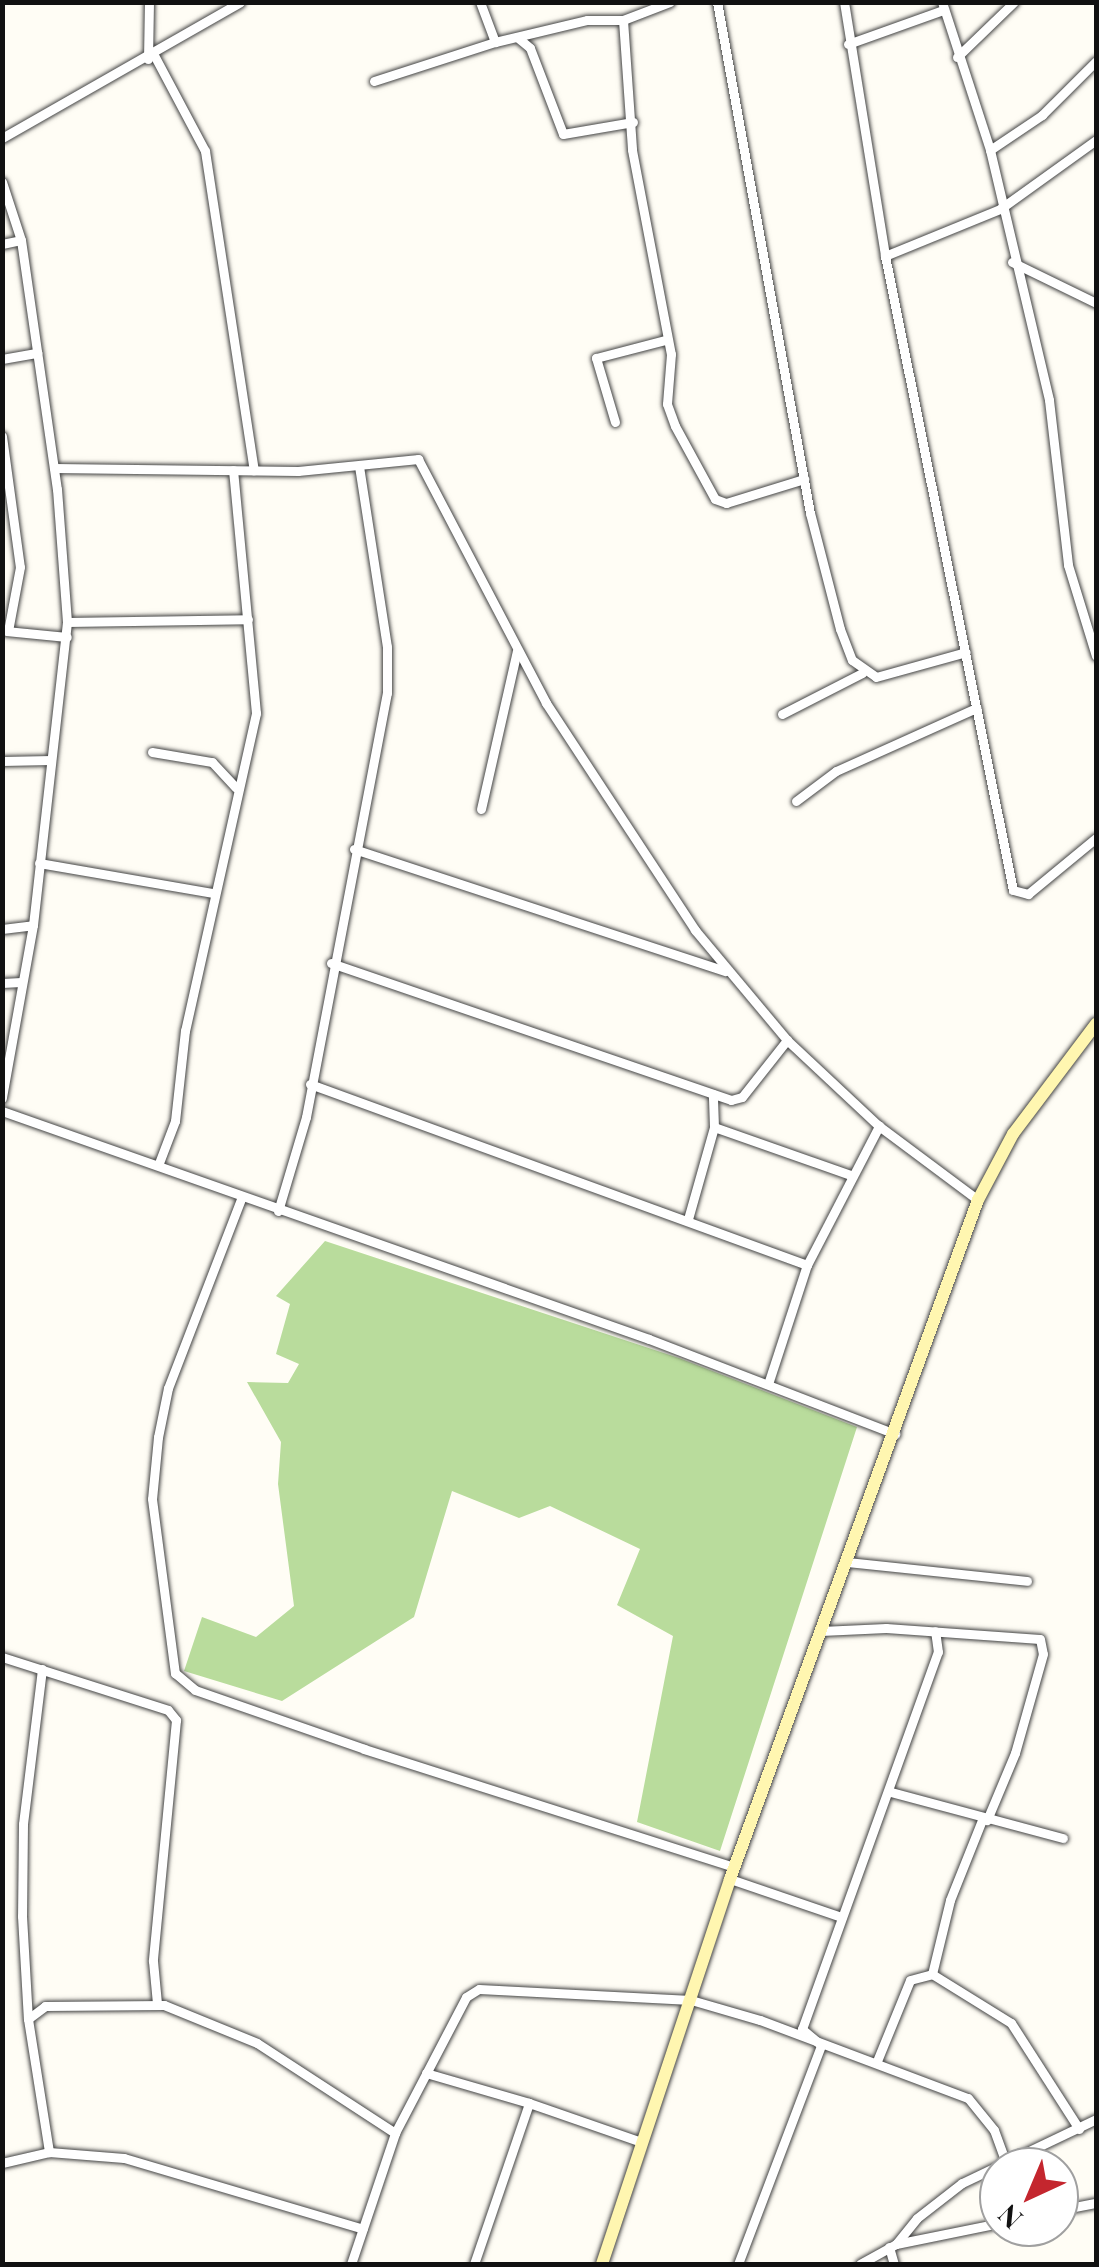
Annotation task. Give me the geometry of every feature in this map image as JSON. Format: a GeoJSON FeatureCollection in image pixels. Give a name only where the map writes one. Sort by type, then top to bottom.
{"type":"FeatureCollection","features":[{"type":"Feature","properties":{"kind":"main road"},"geometry":{"type":"LineString","coordinates":[[602,2264],[732,1873],[896,1434],[978,1200],[1013,1134],[1096,1024]]}},
{"type":"Feature","properties":{"kind":"street"},"geometry":{"type":"LineString","coordinates":[[149,2],[151,57],[205,151],[254,470]]}},
{"type":"Feature","properties":{"kind":"street"},"geometry":{"type":"LineString","coordinates":[[2,138],[151,57],[240,2]]}},
{"type":"Feature","properties":{"kind":"street"},"geometry":{"type":"LineString","coordinates":[[480,2],[495,42]]}},
{"type":"Feature","properties":{"kind":"street"},"geometry":{"type":"LineString","coordinates":[[374,82],[517,36],[588,20],[623,20],[670,2]]}},
{"type":"Feature","properties":{"kind":"street"},"geometry":{"type":"LineString","coordinates":[[717,2],[804,480],[840,629],[862,673]]}},
{"type":"Feature","properties":{"kind":"street"},"geometry":{"type":"LineString","coordinates":[[844,2],[884,256],[1014,890],[1028,894],[1096,838]]}},
{"type":"Feature","properties":{"kind":"street"},"geometry":{"type":"LineString","coordinates":[[957,57],[1012,3]]}},
{"type":"Feature","properties":{"kind":"street"},"geometry":{"type":"LineString","coordinates":[[848,44],[943,6],[990,150],[1012,262],[1049,400],[1068,564],[1096,656]]}},
{"type":"Feature","properties":{"kind":"street"},"geometry":{"type":"LineString","coordinates":[[623,20],[632,150],[665,340],[671,354],[667,404],[715,499],[726,503],[804,480]]}},
{"type":"Feature","properties":{"kind":"street"},"geometry":{"type":"LineString","coordinates":[[517,36],[530,48],[563,134],[633,122]]}},
{"type":"Feature","properties":{"kind":"street"},"geometry":{"type":"LineString","coordinates":[[990,150],[1042,116],[1096,61]]}},
{"type":"Feature","properties":{"kind":"street"},"geometry":{"type":"LineString","coordinates":[[884,256],[1000,209],[1096,140]]}},
{"type":"Feature","properties":{"kind":"street"},"geometry":{"type":"LineString","coordinates":[[2,182],[21,240],[54,468],[67,622],[34,925],[2,1098]]}},
{"type":"Feature","properties":{"kind":"street"},"geometry":{"type":"LineString","coordinates":[[2,244],[21,240]]}},
{"type":"Feature","properties":{"kind":"street"},"geometry":{"type":"LineString","coordinates":[[1012,262],[1096,302]]}},
{"type":"Feature","properties":{"kind":"street"},"geometry":{"type":"LineString","coordinates":[[616,422],[596,358],[665,340]]}},
{"type":"Feature","properties":{"kind":"street"},"geometry":{"type":"LineString","coordinates":[[2,360],[37,353]]}},
{"type":"Feature","properties":{"kind":"street"},"geometry":{"type":"LineString","coordinates":[[2,436],[20,568],[5,631],[67,637]]}},
{"type":"Feature","properties":{"kind":"street"},"geometry":{"type":"LineString","coordinates":[[54,468],[254,470],[422,462],[450,531],[620,823],[728,972],[787,1040],[879,1126],[978,1200]]}},
{"type":"Feature","properties":{"kind":"street"},"geometry":{"type":"LineString","coordinates":[[278,1211],[310,1084],[388,677],[358,467]]}},
{"type":"Feature","properties":{"kind":"street"},"geometry":{"type":"LineString","coordinates":[[159,1163],[174,1120],[213,892],[256,713],[233,470]]}},
{"type":"Feature","properties":{"kind":"street"},"geometry":{"type":"LineString","coordinates":[[67,622],[248,619]]}},
{"type":"Feature","properties":{"kind":"street"},"geometry":{"type":"LineString","coordinates":[[480,809],[517,651]]}},
{"type":"Feature","properties":{"kind":"street"},"geometry":{"type":"LineString","coordinates":[[782,714],[862,673],[876,676],[966,652]]}},
{"type":"Feature","properties":{"kind":"street"},"geometry":{"type":"LineString","coordinates":[[796,801],[836,771],[976,708]]}},
{"type":"Feature","properties":{"kind":"street"},"geometry":{"type":"LineString","coordinates":[[152,752],[212,762],[236,788]]}},
{"type":"Feature","properties":{"kind":"street"},"geometry":{"type":"LineString","coordinates":[[2,761],[51,760]]}},
{"type":"Feature","properties":{"kind":"street"},"geometry":{"type":"LineString","coordinates":[[354,849],[728,972]]}},
{"type":"Feature","properties":{"kind":"street"},"geometry":{"type":"LineString","coordinates":[[39,863],[213,892]]}},
{"type":"Feature","properties":{"kind":"street"},"geometry":{"type":"LineString","coordinates":[[2,929],[34,925]]}},
{"type":"Feature","properties":{"kind":"street"},"geometry":{"type":"LineString","coordinates":[[332,963],[713,1094],[742,1097],[787,1040]]}},
{"type":"Feature","properties":{"kind":"street"},"geometry":{"type":"LineString","coordinates":[[2,983],[21,982]]}},
{"type":"Feature","properties":{"kind":"street"},"geometry":{"type":"LineString","coordinates":[[310,1084],[806,1265]]}},
{"type":"Feature","properties":{"kind":"street"},"geometry":{"type":"LineString","coordinates":[[688,1219],[714,1127],[713,1094]]}},
{"type":"Feature","properties":{"kind":"street"},"geometry":{"type":"LineString","coordinates":[[2,1111],[159,1163],[242,1199],[768,1384],[896,1434]]}},
{"type":"Feature","properties":{"kind":"street"},"geometry":{"type":"LineString","coordinates":[[768,1384],[806,1265],[879,1126]]}},
{"type":"Feature","properties":{"kind":"street"},"geometry":{"type":"LineString","coordinates":[[714,1127],[850,1175]]}},
{"type":"Feature","properties":{"kind":"street"},"geometry":{"type":"LineString","coordinates":[[242,1199],[168,1388],[158,1436],[152,1499],[175,1672],[195,1690],[732,1873],[841,1916]]}},
{"type":"Feature","properties":{"kind":"street"},"geometry":{"type":"LineString","coordinates":[[847,1562],[1027,1581]]}},
{"type":"Feature","properties":{"kind":"street"},"geometry":{"type":"LineString","coordinates":[[821,1631],[934,1631],[1043,1642],[1015,1753],[950,1900],[932,1974]]}},
{"type":"Feature","properties":{"kind":"street"},"geometry":{"type":"LineString","coordinates":[[821,2045],[802,2029],[841,1916],[891,1792],[938,1652],[934,1631]]}},
{"type":"Feature","properties":{"kind":"street"},"geometry":{"type":"LineString","coordinates":[[2,1657],[168,1710],[176,1720],[153,1960],[156,2003]]}},
{"type":"Feature","properties":{"kind":"street"},"geometry":{"type":"LineString","coordinates":[[42,1669],[22,1824],[28,2019],[50,2152]]}},
{"type":"Feature","properties":{"kind":"street"},"geometry":{"type":"LineString","coordinates":[[891,1792],[984,1820],[1063,1838]]}},
{"type":"Feature","properties":{"kind":"street"},"geometry":{"type":"LineString","coordinates":[[876,2061],[910,1980],[932,1974],[1011,2023],[1079,2129]]}},
{"type":"Feature","properties":{"kind":"street"},"geometry":{"type":"LineString","coordinates":[[351,2264],[395,2133],[474,1990],[691,2000],[876,2061],[968,2098],[994,2130],[1000,2147]]}},
{"type":"Feature","properties":{"kind":"street"},"geometry":{"type":"LineString","coordinates":[[26,1993],[45,2006]]}},
{"type":"Feature","properties":{"kind":"street"},"geometry":{"type":"LineString","coordinates":[[28,2019],[45,2006],[156,2003],[258,2044],[395,2133]]}},
{"type":"Feature","properties":{"kind":"street"},"geometry":{"type":"LineString","coordinates":[[738,2264],[821,2045]]}},
{"type":"Feature","properties":{"kind":"street"},"geometry":{"type":"LineString","coordinates":[[426,2073],[529,2102],[640,2141]]}},
{"type":"Feature","properties":{"kind":"street"},"geometry":{"type":"LineString","coordinates":[[474,2264],[529,2102]]}},
{"type":"Feature","properties":{"kind":"street"},"geometry":{"type":"LineString","coordinates":[[1039,2147],[1096,2119]]}},
{"type":"Feature","properties":{"kind":"street"},"geometry":{"type":"LineString","coordinates":[[2,2163],[50,2152],[177,2169],[363,2229]]}},
{"type":"Feature","properties":{"kind":"street"},"geometry":{"type":"LineString","coordinates":[[894,2264],[893,2246],[917,2218],[979,2175]]}},
{"type":"Feature","properties":{"kind":"street"},"geometry":{"type":"LineString","coordinates":[[860,2264],[893,2246],[979,2227]]}},
{"type":"Feature","properties":{"kind":"green space"},"geometry":{"type":"Polygon","coordinates":[[[325,1241],[679,1358],[857,1427],[720,1851],[637,1822],[673,1636],[617,1605],[640,1549],[550,1506],[519,1518],[452,1491],[414,1617],[282,1701],[184,1671],[202,1617],[256,1637],[294,1606],[278,1484],[281,1442],[247,1382],[288,1383],[299,1364],[276,1354],[290,1304],[276,1296],[325,1241]]]}}]}
